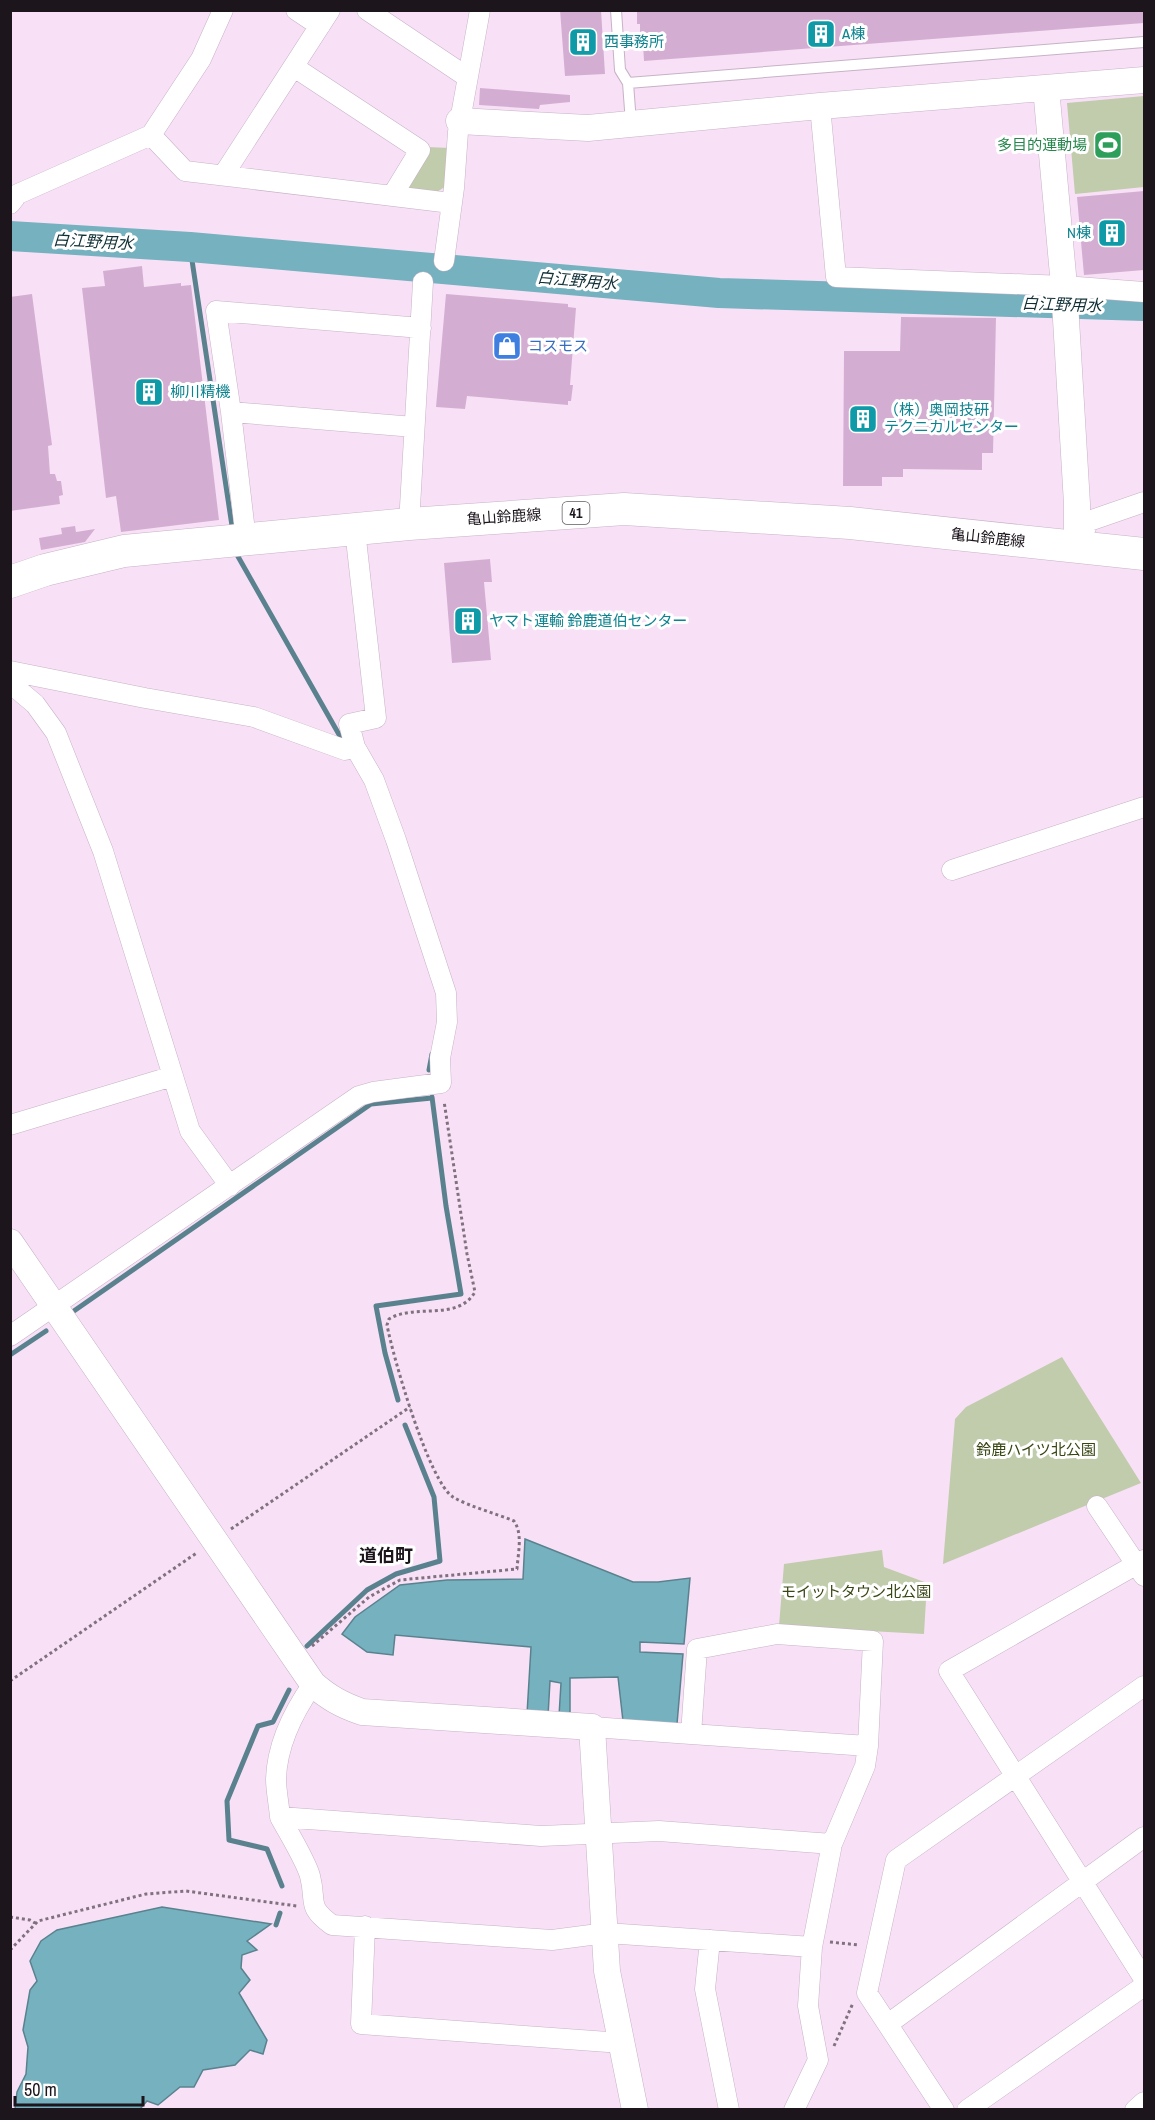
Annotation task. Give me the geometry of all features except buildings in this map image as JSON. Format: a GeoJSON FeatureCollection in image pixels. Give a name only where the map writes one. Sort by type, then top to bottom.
{"type":"FeatureCollection","features":[{"type":"Feature","properties":{"kind":"main road","name":"亀山鈴鹿線"},"geometry":{"type":"LineString","coordinates":[[10,582],[45,570],[124,552],[408,524],[624,509],[850,523],[1144,554]]}},
{"type":"Feature","properties":{"kind":"street"},"geometry":{"type":"LineString","coordinates":[[10,204],[18,194],[151,135],[201,59],[223,10]]}},
{"type":"Feature","properties":{"kind":"street"},"geometry":{"type":"LineString","coordinates":[[224,174],[325,18],[296,10]]}},
{"type":"Feature","properties":{"kind":"street"},"geometry":{"type":"LineString","coordinates":[[367,10],[467,77]]}},
{"type":"Feature","properties":{"kind":"street"},"geometry":{"type":"LineString","coordinates":[[444,261],[459,121],[480,10]]}},
{"type":"Feature","properties":{"kind":"street"},"geometry":{"type":"LineString","coordinates":[[294,67],[420,150],[392,196]]}},
{"type":"Feature","properties":{"kind":"street"},"geometry":{"type":"LineString","coordinates":[[459,121],[588,128],[820,106],[1144,80]]}},
{"type":"Feature","properties":{"kind":"street"},"geometry":{"type":"LineString","coordinates":[[1046,88],[1064,298],[1077,504],[1077,547]]}},
{"type":"Feature","properties":{"kind":"street"},"geometry":{"type":"LineString","coordinates":[[820,106],[836,277],[1064,298],[1144,292]]}},
{"type":"Feature","properties":{"kind":"street"},"geometry":{"type":"LineString","coordinates":[[151,135],[185,171],[451,203]]}},
{"type":"Feature","properties":{"kind":"street"},"geometry":{"type":"LineString","coordinates":[[408,524],[423,282]]}},
{"type":"Feature","properties":{"kind":"street"},"geometry":{"type":"LineString","coordinates":[[246,540],[216,310],[421,328]]}},
{"type":"Feature","properties":{"kind":"street"},"geometry":{"type":"LineString","coordinates":[[231,412],[414,427]]}},
{"type":"Feature","properties":{"kind":"street"},"geometry":{"type":"LineString","coordinates":[[1077,547],[1089,520],[1144,502]]}},
{"type":"Feature","properties":{"kind":"street"},"geometry":{"type":"LineString","coordinates":[[10,1336],[359,1096],[441,1083],[440,1058],[447,1022],[446,993],[396,840],[374,780],[355,747],[349,724],[376,718],[355,530]]}},
{"type":"Feature","properties":{"kind":"street"},"geometry":{"type":"LineString","coordinates":[[10,671],[254,717],[345,750],[355,747]]}},
{"type":"Feature","properties":{"kind":"street"},"geometry":{"type":"LineString","coordinates":[[10,683],[35,704],[56,733],[103,851],[190,1131],[230,1186]]}},
{"type":"Feature","properties":{"kind":"street"},"geometry":{"type":"LineString","coordinates":[[952,870],[1144,807]]}},
{"type":"Feature","properties":{"kind":"street"},"geometry":{"type":"LineString","coordinates":[[10,1125],[172,1076]]}},
{"type":"Feature","properties":{"kind":"street"},"geometry":{"type":"LineString","coordinates":[[10,1242],[307,1673],[327,1697],[362,1712],[868,1746]]}},
{"type":"Feature","properties":{"kind":"street"},"geometry":{"type":"LineString","coordinates":[[1097,1506],[1142,1567],[949,1671],[1144,1979]]}},
{"type":"Feature","properties":{"kind":"street"},"geometry":{"type":"LineString","coordinates":[[691,1734],[697,1649],[777,1634],[873,1641],[865,1766],[832,1844],[813,1944],[808,2006],[818,2060],[794,2109]]}},
{"type":"Feature","properties":{"kind":"street"},"geometry":{"type":"LineString","coordinates":[[307,1673],[302,1700],[280,1747],[276,1779],[280,1817],[310,1876],[313,1905],[320,1916],[332,1925],[552,1940],[606,1933],[813,1944]]}},
{"type":"Feature","properties":{"kind":"street"},"geometry":{"type":"LineString","coordinates":[[944,2109],[867,1993],[896,1860],[1144,1686]]}},
{"type":"Feature","properties":{"kind":"street"},"geometry":{"type":"LineString","coordinates":[[592,1727],[607,1971],[635,2109]]}},
{"type":"Feature","properties":{"kind":"street"},"geometry":{"type":"LineString","coordinates":[[280,1817],[541,1836],[659,1831],[832,1844]]}},
{"type":"Feature","properties":{"kind":"street"},"geometry":{"type":"LineString","coordinates":[[888,2024],[1144,1837]]}},
{"type":"Feature","properties":{"kind":"street"},"geometry":{"type":"LineString","coordinates":[[365,1926],[361,2024],[622,2042]]}},
{"type":"Feature","properties":{"kind":"street"},"geometry":{"type":"LineString","coordinates":[[710,1940],[705,1989],[729,2109]]}},
{"type":"Feature","properties":{"kind":"street"},"geometry":{"type":"LineString","coordinates":[[967,2109],[1144,1986]]}},
{"type":"Feature","properties":{"kind":"street"},"geometry":{"type":"LineString","coordinates":[[1135,2109],[1144,2102]]}},
{"type":"Feature","properties":{"kind":"lane"},"geometry":{"type":"LineString","coordinates":[[616,10],[620,70],[628,83],[631,124]]}},
{"type":"Feature","properties":{"kind":"lane"},"geometry":{"type":"LineString","coordinates":[[628,83],[1144,42]]}},
{"type":"Feature","properties":{"kind":"path"},"geometry":{"type":"LineString","coordinates":[[307,1673],[313,1646],[369,1598],[400,1580],[517,1569],[519,1528],[514,1521],[453,1497],[431,1466],[410,1407],[387,1326],[389,1319],[398,1313],[456,1309],[470,1301],[476,1292],[467,1254],[441,1083]]}},
{"type":"Feature","properties":{"kind":"path"},"geometry":{"type":"LineString","coordinates":[[10,1681],[410,1407]]}},
{"type":"Feature","properties":{"kind":"path"},"geometry":{"type":"LineString","coordinates":[[10,1950],[38,1921],[146,1894],[186,1891],[297,1906],[313,1905]]}},
{"type":"Feature","properties":{"kind":"path"},"geometry":{"type":"LineString","coordinates":[[10,1917],[35,1923]]}},
{"type":"Feature","properties":{"kind":"path"},"geometry":{"type":"LineString","coordinates":[[813,1944],[866,1945]]}},
{"type":"Feature","properties":{"kind":"green space","name":"多目的運動場"},"geometry":{"type":"Polygon","coordinates":[[[1144,96],[1144,187],[1075,194],[1067,103],[1144,96]]]}},
{"type":"Feature","properties":{"kind":"green space"},"geometry":{"type":"Polygon","coordinates":[[[426,147],[451,148],[449,184],[437,192],[411,190],[406,181],[426,147]]]}},
{"type":"Feature","properties":{"kind":"green space","name":"鈴鹿ハイツ北公園"},"geometry":{"type":"Polygon","coordinates":[[[1062,1357],[1141,1483],[943,1564],[955,1419],[966,1407],[1062,1357]]]}},
{"type":"Feature","properties":{"kind":"green space","name":"モイットタウン北公園"},"geometry":{"type":"Polygon","coordinates":[[[882,1550],[884,1567],[927,1583],[924,1634],[779,1626],[784,1564],[882,1550]]]}},
{"type":"Feature","properties":{"kind":"water"},"geometry":{"type":"Polygon","coordinates":[[[525,1539],[633,1582],[690,1578],[684,1644],[640,1642],[640,1652],[683,1654],[677,1724],[623,1721],[618,1677],[570,1678],[570,1716],[559,1716],[561,1683],[550,1681],[548,1716],[527,1714],[531,1647],[395,1635],[393,1655],[367,1652],[342,1634],[355,1617],[400,1585],[447,1580],[523,1579],[525,1539]]]}},
{"type":"Feature","properties":{"kind":"water"},"geometry":{"type":"Polygon","coordinates":[[[162,1907],[271,1924],[247,1941],[257,1950],[242,1955],[241,1968],[250,1980],[239,1993],[267,2040],[263,2054],[250,2050],[235,2065],[203,2070],[194,2087],[180,2087],[158,2105],[147,2101],[140,2109],[15,2109],[17,2092],[26,2074],[28,2047],[23,2030],[30,1990],[37,1981],[30,1961],[41,1941],[57,1930],[162,1907]]]}},
{"type":"Feature","properties":{"kind":"waterway","name":"白江野用水"},"geometry":{"type":"LineString","coordinates":[[10,236],[190,247],[719,293],[1144,306]]}},
{"type":"Feature","properties":{"kind":"waterway"},"geometry":{"type":"LineString","coordinates":[[190,247],[232,526]]}},
{"type":"Feature","properties":{"kind":"waterway"},"geometry":{"type":"LineString","coordinates":[[236,553],[341,738]]}},
{"type":"Feature","properties":{"kind":"waterway"},"geometry":{"type":"LineString","coordinates":[[429,1070],[432,1054]]}},
{"type":"Feature","properties":{"kind":"waterway"},"geometry":{"type":"LineString","coordinates":[[398,1400],[385,1353],[376,1306],[461,1294],[446,1206],[432,1097]]}},
{"type":"Feature","properties":{"kind":"waterway"},"geometry":{"type":"LineString","coordinates":[[71,1313],[371,1104],[432,1098]]}},
{"type":"Feature","properties":{"kind":"waterway"},"geometry":{"type":"LineString","coordinates":[[10,1355],[46,1331]]}},
{"type":"Feature","properties":{"kind":"waterway"},"geometry":{"type":"LineString","coordinates":[[307,1646],[367,1590],[396,1574],[440,1561],[434,1497],[405,1425]]}},
{"type":"Feature","properties":{"kind":"waterway"},"geometry":{"type":"LineString","coordinates":[[282,1886],[267,1849],[229,1840],[227,1801],[258,1726],[273,1722],[289,1690]]}},
{"type":"Feature","properties":{"kind":"waterway"},"geometry":{"type":"LineString","coordinates":[[276,1925],[280,1913]]}},
{"type":"Feature","properties":{"kind":"place","name":"A棟"},"geometry":{"type":"Point","coordinates":[821,34]}},
{"type":"Feature","properties":{"kind":"place","name":"西事務所"},"geometry":{"type":"Point","coordinates":[583,42]}},
{"type":"Feature","properties":{"kind":"place","name":"多目的運動場"},"geometry":{"type":"Point","coordinates":[1108,145]}},
{"type":"Feature","properties":{"kind":"place","name":"N棟"},"geometry":{"type":"Point","coordinates":[1112,233]}},
{"type":"Feature","properties":{"kind":"place","name":"コスモス"},"geometry":{"type":"Point","coordinates":[507,346]}},
{"type":"Feature","properties":{"kind":"place","name":"柳川精機"},"geometry":{"type":"Point","coordinates":[149,392]}},
{"type":"Feature","properties":{"kind":"place","name":"（株）奥岡技研 テクニカルセンター"},"geometry":{"type":"Point","coordinates":[863,419]}},
{"type":"Feature","properties":{"kind":"place","name":"ヤマト運輸 鈴鹿道伯センター"},"geometry":{"type":"Point","coordinates":[468,621]}},
{"type":"Feature","properties":{"kind":"district","name":"道伯町"},"geometry":{"type":"Point","coordinates":[386,1556]}}]}
